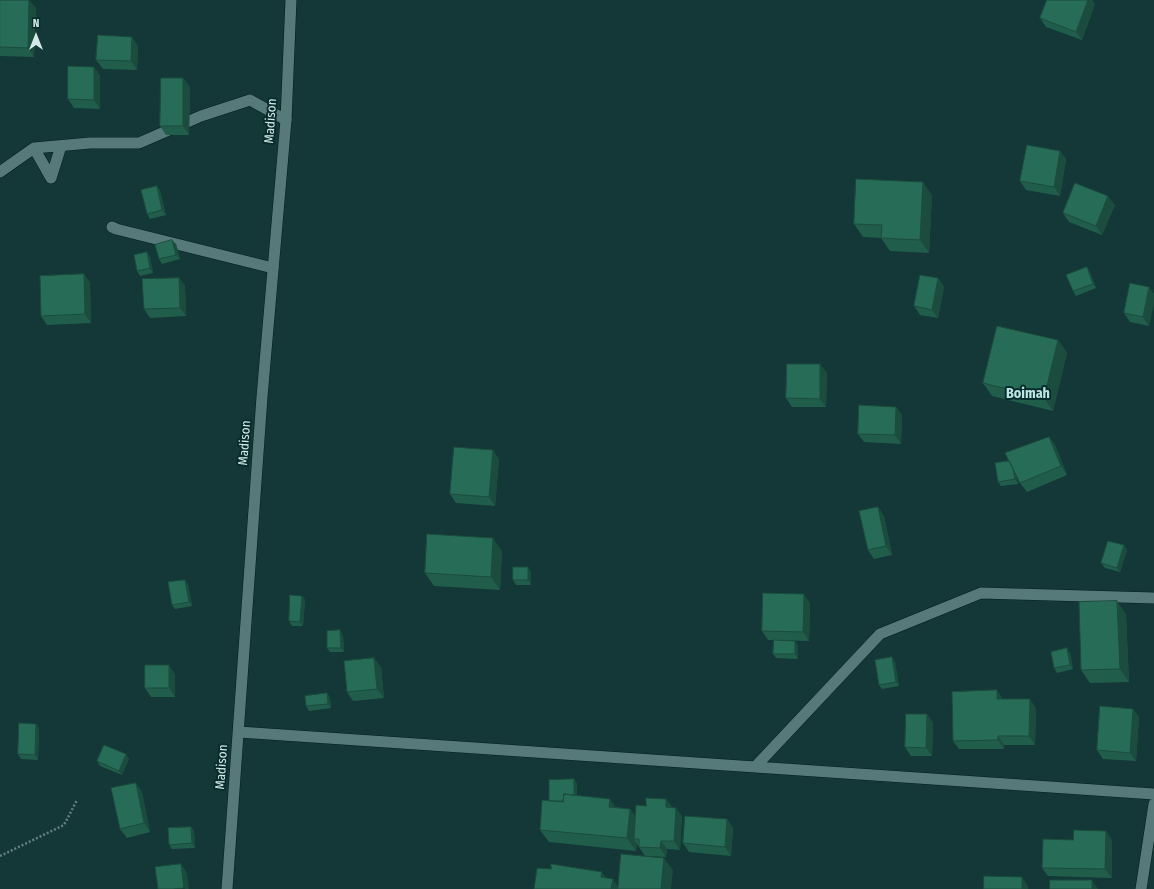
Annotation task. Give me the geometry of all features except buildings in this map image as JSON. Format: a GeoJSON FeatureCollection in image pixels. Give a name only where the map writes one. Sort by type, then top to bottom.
{"type":"FeatureCollection","features":[{"type":"Feature","properties":{"kind":"street","name":"Madison"},"geometry":{"type":"LineString","coordinates":[[227,889],[262,397],[286,120],[291,0]]}},
{"type":"Feature","properties":{"kind":"street"},"geometry":{"type":"LineString","coordinates":[[0,172],[34,148],[90,144],[139,143],[201,116],[250,100],[286,120]]}},
{"type":"Feature","properties":{"kind":"street"},"geometry":{"type":"LineString","coordinates":[[34,148],[51,178],[61,146]]}},
{"type":"Feature","properties":{"kind":"street"},"geometry":{"type":"LineString","coordinates":[[112,227],[274,268]]}},
{"type":"Feature","properties":{"kind":"street"},"geometry":{"type":"LineString","coordinates":[[756,767],[880,634],[981,593],[1154,598]]}},
{"type":"Feature","properties":{"kind":"street"},"geometry":{"type":"LineString","coordinates":[[239,732],[1154,794]]}},
{"type":"Feature","properties":{"kind":"street"},"geometry":{"type":"LineString","coordinates":[[1141,889],[1154,804]]}},
{"type":"Feature","properties":{"kind":"path"},"geometry":{"type":"LineString","coordinates":[[0,856],[64,825],[77,800]]}},
{"type":"Feature","properties":{"kind":"district","name":"Boimah"},"geometry":{"type":"Point","coordinates":[1028,394]}}]}
